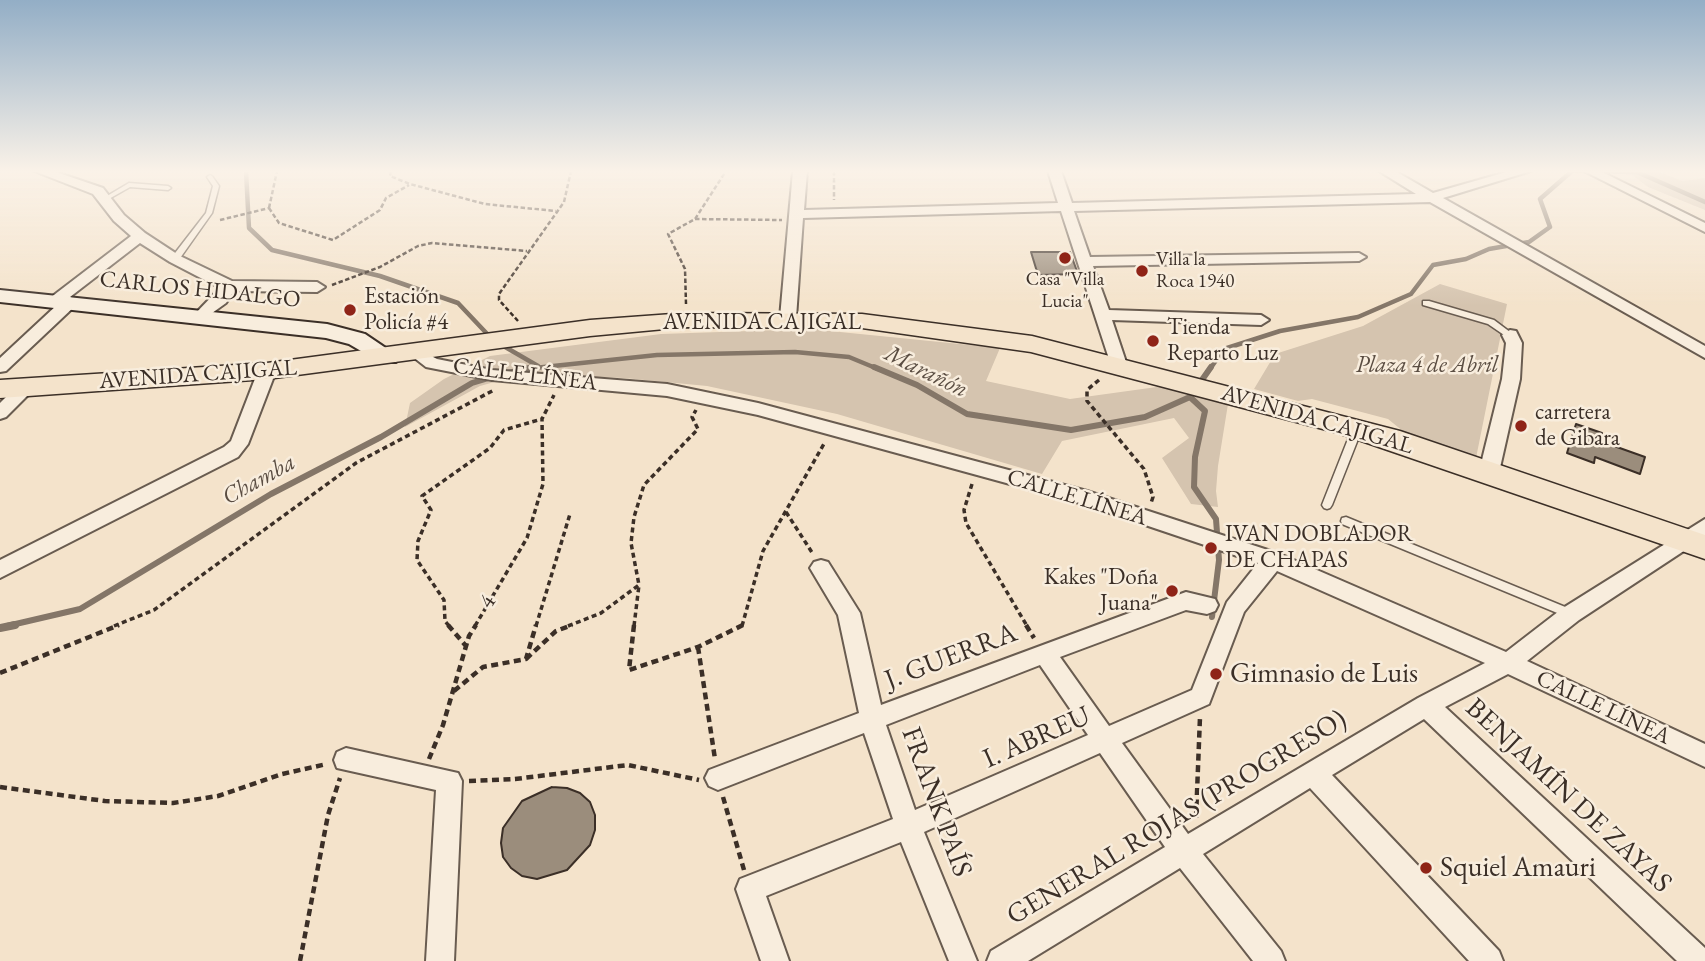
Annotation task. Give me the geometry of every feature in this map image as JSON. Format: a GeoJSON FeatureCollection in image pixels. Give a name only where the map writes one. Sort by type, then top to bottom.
{"type":"FeatureCollection","features":[{"type":"Feature","properties":{"kind":"main road","name":"AVENIDA CAJIGAL"},"geometry":{"type":"LineString","coordinates":[[12,388],[267,371],[388,357],[590,327],[687,320],[788,318],[862,321],[1032,344],[1119,365],[1357,429],[1699,538]]}},
{"type":"Feature","properties":{"kind":"street"},"geometry":{"type":"LineString","coordinates":[[117,216],[140,236],[174,259],[229,286],[317,287]]}},
{"type":"Feature","properties":{"kind":"street"},"geometry":{"type":"LineString","coordinates":[[788,318],[798,217],[808,216]]}},
{"type":"Feature","properties":{"kind":"street"},"geometry":{"type":"LineString","coordinates":[[1069,216],[1119,365]]}},
{"type":"Feature","properties":{"kind":"street"},"geometry":{"type":"LineString","coordinates":[[1460,216],[1705,354]]}},
{"type":"Feature","properties":{"kind":"street"},"geometry":{"type":"LineString","coordinates":[[1680,216],[1705,228]]}},
{"type":"Feature","properties":{"kind":"street"},"geometry":{"type":"LineString","coordinates":[[0,366],[63,302],[140,236]]}},
{"type":"Feature","properties":{"kind":"street"},"geometry":{"type":"LineString","coordinates":[[1086,262],[1359,257]]}},
{"type":"Feature","properties":{"kind":"street"},"geometry":{"type":"LineString","coordinates":[[201,316],[220,300],[229,286]]}},
{"type":"Feature","properties":{"kind":"street","name":"CARLOS HIDALGO"},"geometry":{"type":"LineString","coordinates":[[0,296],[201,316],[344,334],[388,357]]}},
{"type":"Feature","properties":{"kind":"street"},"geometry":{"type":"LineString","coordinates":[[1104,316],[1261,320]]}},
{"type":"Feature","properties":{"kind":"street"},"geometry":{"type":"LineString","coordinates":[[1489,472],[1511,379],[1514,343],[1510,335]]}},
{"type":"Feature","properties":{"kind":"street","name":"CALLE LÍNEA"},"geometry":{"type":"LineString","coordinates":[[416,353],[432,363],[507,377],[667,390],[703,397],[977,468],[1200,534],[1273,560],[1508,663],[1705,756]]}},
{"type":"Feature","properties":{"kind":"street"},"geometry":{"type":"LineString","coordinates":[[0,570],[231,453],[239,444],[267,371]]}},
{"type":"Feature","properties":{"kind":"street"},"geometry":{"type":"LineString","coordinates":[[0,413],[12,388]]}},
{"type":"Feature","properties":{"kind":"street","name":"GENERAL ROJAS (PROGRESO)"},"geometry":{"type":"LineString","coordinates":[[1000,961],[1426,705],[1508,663],[1571,614],[1699,538]]}},
{"type":"Feature","properties":{"kind":"street"},"geometry":{"type":"LineString","coordinates":[[1201,698],[1235,608],[1273,560]]}},
{"type":"Feature","properties":{"kind":"street","name":"FRANK PAÍS"},"geometry":{"type":"LineString","coordinates":[[821,568],[849,613],[873,720],[908,826],[963,961]]}},
{"type":"Feature","properties":{"kind":"street","name":"J. GUERRA"},"geometry":{"type":"LineString","coordinates":[[718,778],[1186,601],[1207,605]]}},
{"type":"Feature","properties":{"kind":"street"},"geometry":{"type":"LineString","coordinates":[[1044,653],[1105,741],[1189,846],[1271,961]]}},
{"type":"Feature","properties":{"kind":"street","name":"I. ABREU"},"geometry":{"type":"LineString","coordinates":[[750,890],[908,826],[1201,698]]}},
{"type":"Feature","properties":{"kind":"street","name":"BENJAMÍN DE ZAYAS"},"geometry":{"type":"LineString","coordinates":[[1426,705],[1698,961]]}},
{"type":"Feature","properties":{"kind":"street"},"geometry":{"type":"LineString","coordinates":[[346,760],[449,781],[440,961]]}},
{"type":"Feature","properties":{"kind":"street"},"geometry":{"type":"LineString","coordinates":[[1312,772],[1489,961]]}},
{"type":"Feature","properties":{"kind":"street"},"geometry":{"type":"LineString","coordinates":[[750,890],[775,961]]}},
{"type":"Feature","properties":{"kind":"lane"},"geometry":{"type":"LineString","coordinates":[[174,259],[207,216]]}},
{"type":"Feature","properties":{"kind":"lane"},"geometry":{"type":"LineString","coordinates":[[1426,303],[1491,322],[1510,335]]}},
{"type":"Feature","properties":{"kind":"lane"},"geometry":{"type":"LineString","coordinates":[[1327,505],[1357,429]]}},
{"type":"Feature","properties":{"kind":"lane"},"geometry":{"type":"LineString","coordinates":[[1346,521],[1571,614]]}},
{"type":"Feature","properties":{"kind":"path"},"geometry":{"type":"LineString","coordinates":[[212,222],[237,216]]}},
{"type":"Feature","properties":{"kind":"path"},"geometry":{"type":"LineString","coordinates":[[274,216],[279,223],[300,232],[333,240],[371,216]]}},
{"type":"Feature","properties":{"kind":"path"},"geometry":{"type":"LineString","coordinates":[[525,337],[499,300],[499,294],[552,216]]}},
{"type":"Feature","properties":{"kind":"path"},"geometry":{"type":"LineString","coordinates":[[687,320],[685,269],[668,234],[695,219],[798,217]]}},
{"type":"Feature","properties":{"kind":"path"},"geometry":{"type":"LineString","coordinates":[[335,284],[380,267],[418,246],[432,243],[527,251]]}},
{"type":"Feature","properties":{"kind":"path"},"geometry":{"type":"LineString","coordinates":[[0,673],[154,610],[356,463],[507,377]]}},
{"type":"Feature","properties":{"kind":"path"},"geometry":{"type":"LineString","coordinates":[[466,646],[445,621],[444,600],[417,560],[418,541],[431,510],[422,496],[490,448],[504,430],[542,419],[561,381]]}},
{"type":"Feature","properties":{"kind":"path"},"geometry":{"type":"LineString","coordinates":[[703,397],[692,417],[698,429],[644,485],[634,517],[631,543],[639,585],[629,670],[698,646],[743,626],[763,551],[832,429]]}},
{"type":"Feature","properties":{"kind":"path"},"geometry":{"type":"LineString","coordinates":[[1087,401],[1144,470],[1153,497],[1145,518]]}},
{"type":"Feature","properties":{"kind":"path","name":"4"},"geometry":{"type":"LineString","coordinates":[[422,776],[478,617],[527,538],[543,484],[542,419]]}},
{"type":"Feature","properties":{"kind":"path"},"geometry":{"type":"LineString","coordinates":[[977,468],[964,510],[966,523],[1044,653]]}},
{"type":"Feature","properties":{"kind":"path"},"geometry":{"type":"LineString","coordinates":[[786,512],[821,568]]}},
{"type":"Feature","properties":{"kind":"path"},"geometry":{"type":"LineString","coordinates":[[526,659],[570,514]]}},
{"type":"Feature","properties":{"kind":"path"},"geometry":{"type":"LineString","coordinates":[[453,692],[483,667],[526,659],[556,631],[601,614],[639,585]]}},
{"type":"Feature","properties":{"kind":"path"},"geometry":{"type":"LineString","coordinates":[[698,646],[718,778],[750,890]]}},
{"type":"Feature","properties":{"kind":"path"},"geometry":{"type":"LineString","coordinates":[[1189,846],[1201,698]]}},
{"type":"Feature","properties":{"kind":"path"},"geometry":{"type":"LineString","coordinates":[[0,787],[105,801],[173,803],[218,796],[282,774],[346,760]]}},
{"type":"Feature","properties":{"kind":"path"},"geometry":{"type":"LineString","coordinates":[[300,961],[328,816],[346,760]]}},
{"type":"Feature","properties":{"kind":"path"},"geometry":{"type":"LineString","coordinates":[[449,781],[515,779],[628,765],[668,772],[692,781],[718,778]]}},
{"type":"Feature","properties":{"kind":"green space","name":"Plaza 4 de Abril"},"geometry":{"type":"Polygon","coordinates":[[[1440,284],[1507,304],[1476,458],[1409,436],[1388,419],[1312,399],[1298,401],[1254,389],[1275,354],[1363,326],[1440,284]]]}},
{"type":"Feature","properties":{"kind":"green space"},"geometry":{"type":"Polygon","coordinates":[[[810,329],[1000,348],[986,381],[1070,399],[1164,386],[1228,404],[1218,466],[1218,507],[1191,504],[1162,458],[1189,438],[1174,418],[1062,441],[1042,474],[837,414],[707,386],[624,378],[523,374],[480,386],[405,427],[410,403],[444,379],[490,356],[661,334],[810,329]]]}},
{"type":"Feature","properties":{"kind":"building"},"geometry":{"type":"Polygon","coordinates":[[[1031,252],[1070,252],[1078,274],[1038,275],[1031,252]]]}},
{"type":"Feature","properties":{"kind":"building"},"geometry":{"type":"Polygon","coordinates":[[[1576,424],[1602,433],[1600,441],[1645,457],[1640,474],[1595,457],[1594,463],[1567,453],[1576,424]]]}},
{"type":"Feature","properties":{"kind":"building"},"geometry":{"type":"Polygon","coordinates":[[[552,787],[567,788],[580,793],[590,802],[595,815],[595,830],[590,845],[567,870],[537,879],[522,876],[511,868],[503,857],[503,828],[522,801],[552,787]]]}},
{"type":"Feature","properties":{"kind":"waterway","name":"Marañón"},"geometry":{"type":"LineString","coordinates":[[248,216],[249,228],[272,250],[380,276],[458,303],[491,338]]}},
{"type":"Feature","properties":{"kind":"waterway","name":"Marañón"},"geometry":{"type":"LineString","coordinates":[[1210,369],[1224,349],[1280,331],[1358,317],[1411,294],[1433,265],[1466,259],[1489,249],[1529,242],[1550,227],[1546,216]]}},
{"type":"Feature","properties":{"kind":"waterway","name":"Marañón"},"geometry":{"type":"LineString","coordinates":[[500,344],[538,366]]}},
{"type":"Feature","properties":{"kind":"waterway","name":"Marañón"},"geometry":{"type":"LineString","coordinates":[[525,369],[657,355],[795,352],[849,357],[878,369]]}},
{"type":"Feature","properties":{"kind":"waterway","name":"Chamba"},"geometry":{"type":"LineString","coordinates":[[525,369],[533,367]]}},
{"type":"Feature","properties":{"kind":"waterway","name":"Marañón"},"geometry":{"type":"LineString","coordinates":[[874,367],[917,385],[967,414],[1071,430],[1145,417],[1190,397]]}},
{"type":"Feature","properties":{"kind":"waterway","name":"Marañón"},"geometry":{"type":"LineString","coordinates":[[1190,397],[1211,367]]}},
{"type":"Feature","properties":{"kind":"waterway","name":"Chamba"},"geometry":{"type":"LineString","coordinates":[[509,373],[525,369]]}},
{"type":"Feature","properties":{"kind":"waterway","name":"Chamba"},"geometry":{"type":"LineString","coordinates":[[7,626],[80,609],[271,494],[381,437],[472,383],[492,377]]}},
{"type":"Feature","properties":{"kind":"waterway"},"geometry":{"type":"LineString","coordinates":[[1190,397],[1205,411],[1195,457],[1194,487],[1216,519],[1219,560],[1212,617]]}},
{"type":"Feature","properties":{"kind":"waterway","name":"Chamba"},"geometry":{"type":"LineString","coordinates":[[0,628],[15,625]]}},
{"type":"Feature","properties":{"kind":"place","name":"Casa \"Villa Lucia\""},"geometry":{"type":"Point","coordinates":[1065,258]}},
{"type":"Feature","properties":{"kind":"place","name":"Villa la Roca 1940"},"geometry":{"type":"Point","coordinates":[1142,271]}},
{"type":"Feature","properties":{"kind":"place","name":"Estación Policía #4"},"geometry":{"type":"Point","coordinates":[350,310]}},
{"type":"Feature","properties":{"kind":"place","name":"Tienda Reparto Luz"},"geometry":{"type":"Point","coordinates":[1153,341]}},
{"type":"Feature","properties":{"kind":"place","name":"carretera de Gibara"},"geometry":{"type":"Point","coordinates":[1521,426]}},
{"type":"Feature","properties":{"kind":"place","name":"IVAN DOBLADOR DE CHAPAS"},"geometry":{"type":"Point","coordinates":[1211,548]}},
{"type":"Feature","properties":{"kind":"place","name":"Kakes \"Doña Juana\""},"geometry":{"type":"Point","coordinates":[1172,591]}},
{"type":"Feature","properties":{"kind":"place","name":"Gimnasio de Luis"},"geometry":{"type":"Point","coordinates":[1216,674]}},
{"type":"Feature","properties":{"kind":"place","name":"Squiel Amauri"},"geometry":{"type":"Point","coordinates":[1426,868]}}]}
